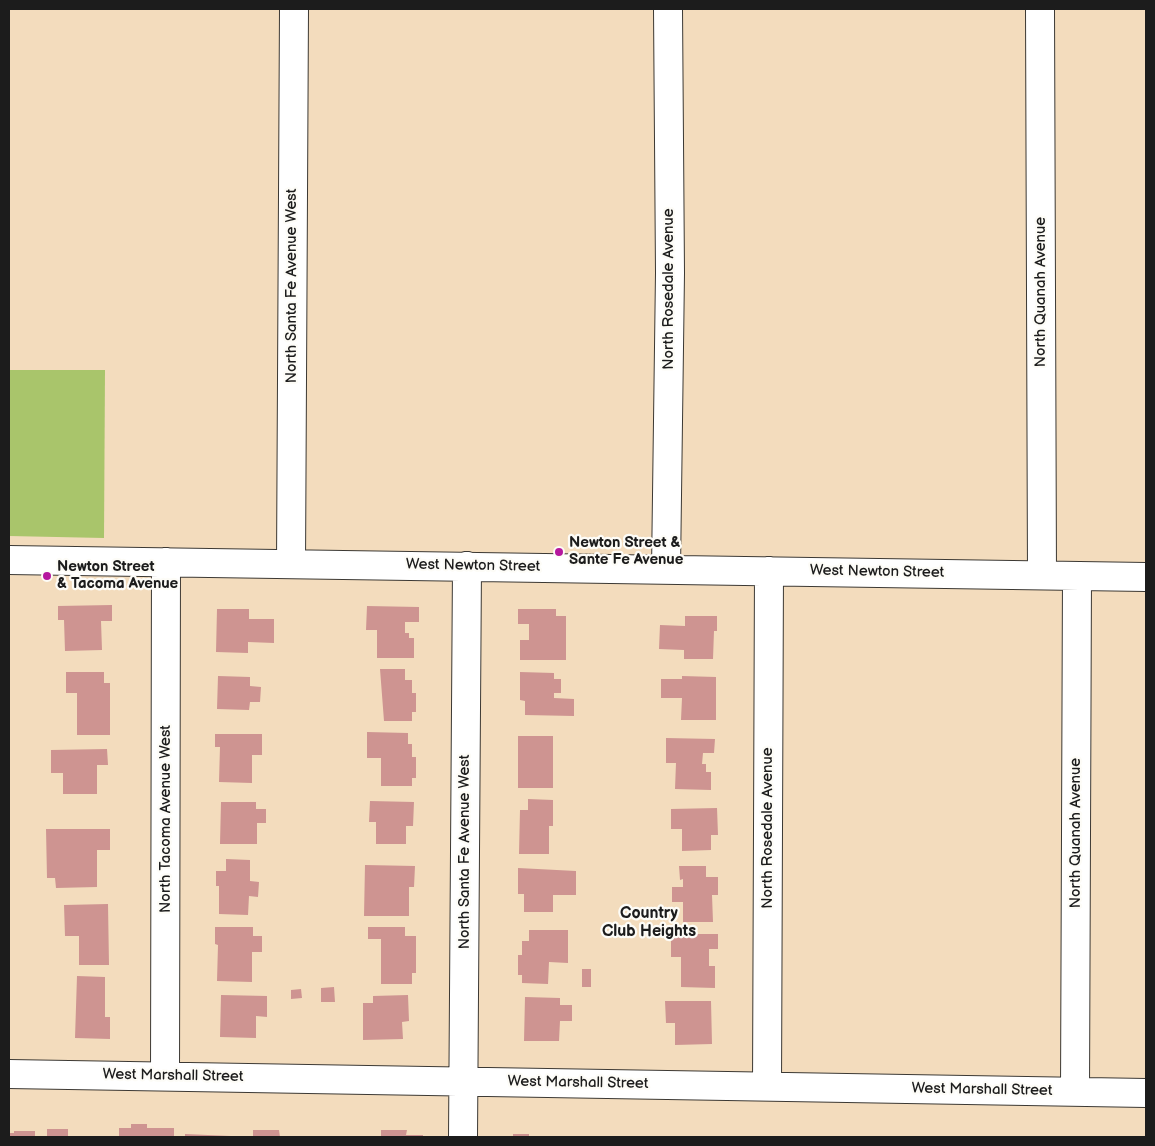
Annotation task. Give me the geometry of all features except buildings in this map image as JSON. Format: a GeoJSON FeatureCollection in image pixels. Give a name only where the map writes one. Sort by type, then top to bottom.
{"type":"FeatureCollection","features":[{"type":"Feature","properties":{"kind":"street","name":"North Santa Fe Avenue West"},"geometry":{"type":"LineString","coordinates":[[291,564],[294,9]]}},
{"type":"Feature","properties":{"kind":"street","name":"North Rosedale Avenue"},"geometry":{"type":"LineString","coordinates":[[666,569],[670,273],[668,9]]}},
{"type":"Feature","properties":{"kind":"street","name":"North Quanah Avenue"},"geometry":{"type":"LineString","coordinates":[[1040,9],[1042,574]]}},
{"type":"Feature","properties":{"kind":"street","name":"West Newton Street"},"geometry":{"type":"LineString","coordinates":[[9,560],[1146,576]]}},
{"type":"Feature","properties":{"kind":"street","name":"North Tacoma Avenue West"},"geometry":{"type":"LineString","coordinates":[[165,1075],[166,562]]}},
{"type":"Feature","properties":{"kind":"street","name":"North Santa Fe Avenue West"},"geometry":{"type":"LineString","coordinates":[[463,1137],[467,566]]}},
{"type":"Feature","properties":{"kind":"street","name":"North Rosedale Avenue"},"geometry":{"type":"LineString","coordinates":[[768,1086],[769,571]]}},
{"type":"Feature","properties":{"kind":"street","name":"North Quanah Avenue"},"geometry":{"type":"LineString","coordinates":[[1075,1091],[1077,576]]}},
{"type":"Feature","properties":{"kind":"street","name":"West Marshall Street"},"geometry":{"type":"LineString","coordinates":[[9,1074],[165,1075],[463,1082],[1146,1093]]}},
{"type":"Feature","properties":{"kind":"green space"},"geometry":{"type":"Polygon","coordinates":[[[9,370],[105,370],[104,538],[9,536],[9,370]]]}},
{"type":"Feature","properties":{"kind":"place","name":"Newton Street & Sante Fe Avenue"},"geometry":{"type":"Point","coordinates":[559,552]}},
{"type":"Feature","properties":{"kind":"place","name":"Newton Street & Tacoma Avenue"},"geometry":{"type":"Point","coordinates":[47,576]}},
{"type":"Feature","properties":{"kind":"district","name":"Country Club Heights"},"geometry":{"type":"Point","coordinates":[649,923]}}]}
